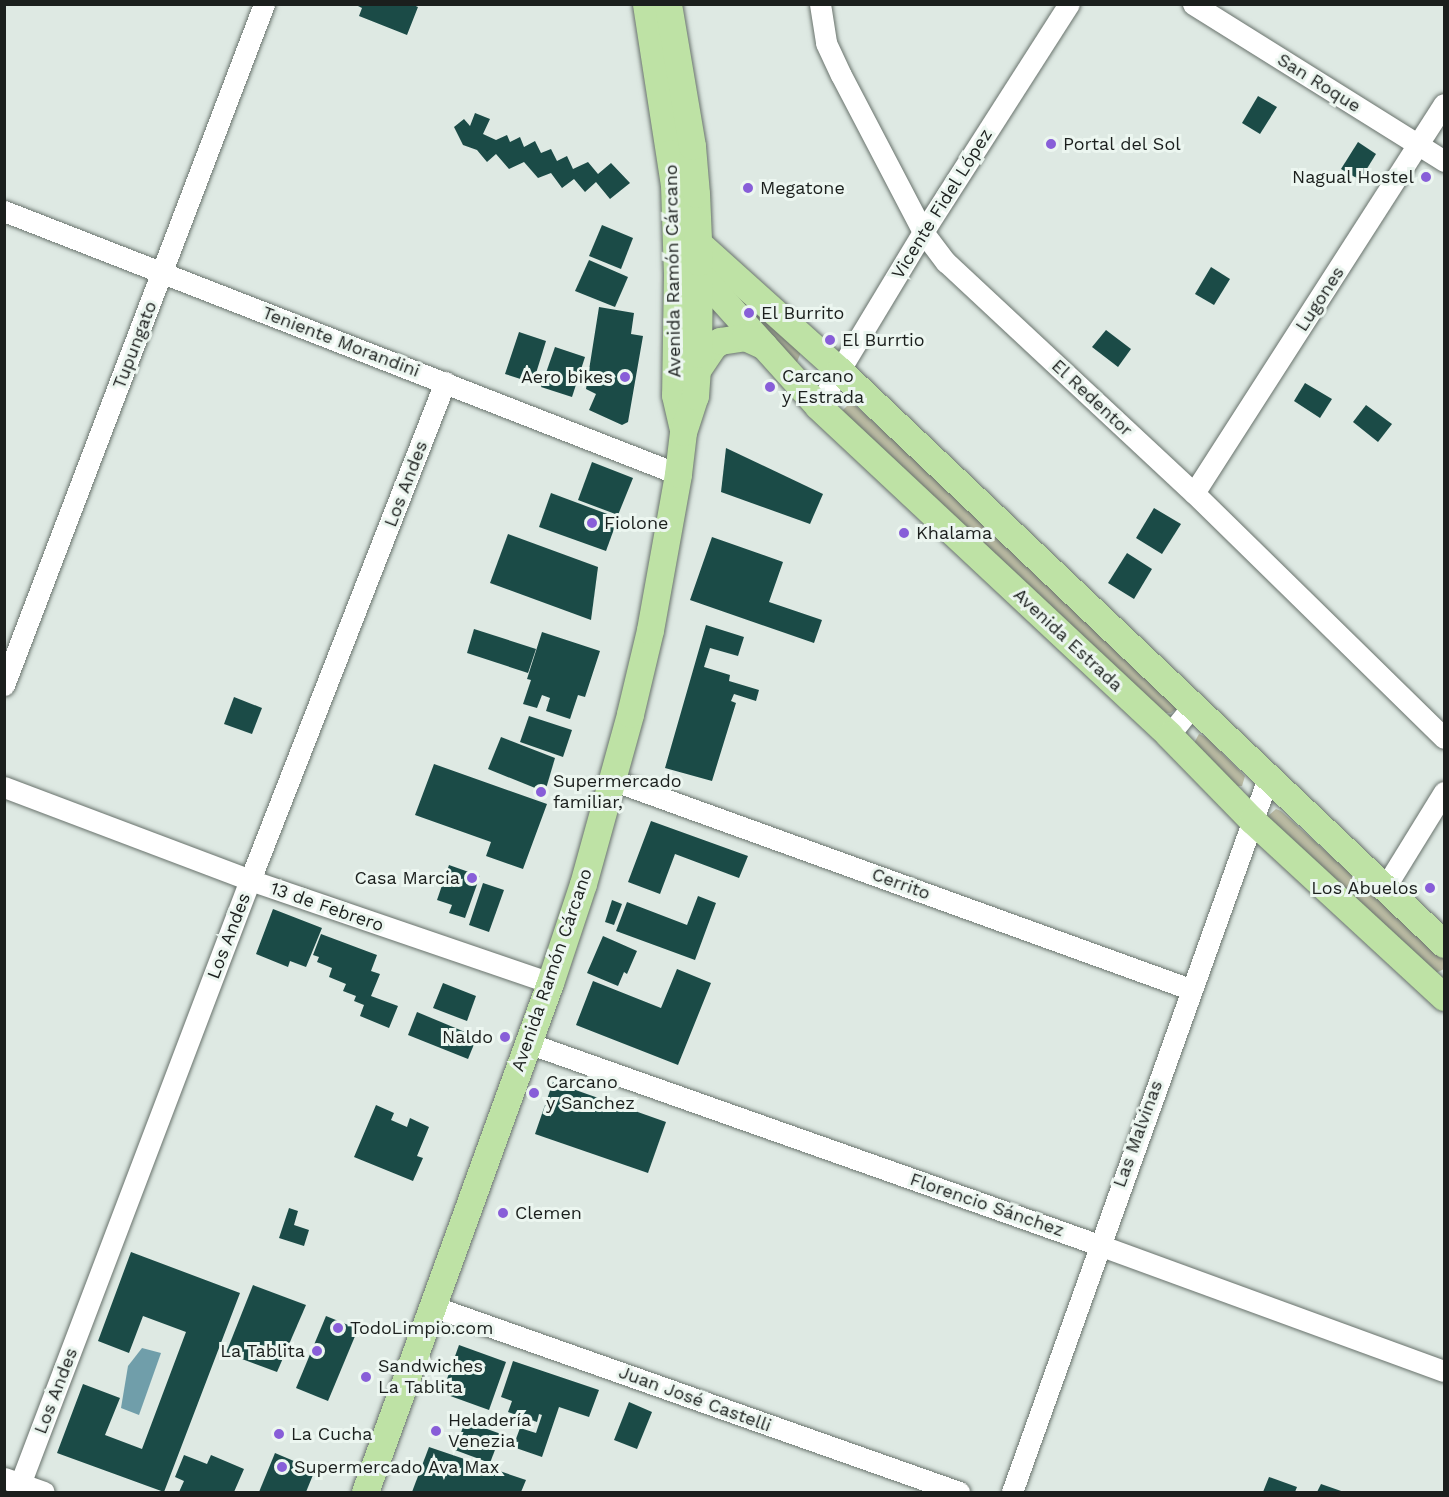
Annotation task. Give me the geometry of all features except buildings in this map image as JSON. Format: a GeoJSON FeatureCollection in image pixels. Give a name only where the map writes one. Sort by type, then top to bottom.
{"type":"FeatureCollection","features":[{"type":"Feature","properties":{"kind":"main road","name":"Avenida Ramón Cárcano"},"geometry":{"type":"LineString","coordinates":[[646,4],[670,153],[676,225],[675,395],[683,432]]}},
{"type":"Feature","properties":{"kind":"main road","name":"Avenida Ramón Cárcano"},"geometry":{"type":"LineString","coordinates":[[365,1492],[550,983],[583,884],[650,630],[678,474],[683,432],[695,396],[697,370],[699,275],[692,146],[668,4]]}},
{"type":"Feature","properties":{"kind":"main road"},"geometry":{"type":"LineString","coordinates":[[670,153],[683,184],[688,256],[699,275]]}},
{"type":"Feature","properties":{"kind":"main road","name":"Avenida Estrada"},"geometry":{"type":"LineString","coordinates":[[698,243],[838,370],[1444,944]]}},
{"type":"Feature","properties":{"kind":"main road","name":"Avenida Estrada"},"geometry":{"type":"LineString","coordinates":[[699,275],[818,406],[1169,735],[1252,820],[1442,991]]}},
{"type":"Feature","properties":{"kind":"main road"},"geometry":{"type":"LineString","coordinates":[[697,370],[713,346],[720,341],[745,338],[764,346]]}},
{"type":"Feature","properties":{"kind":"street","name":"Tupungato"},"geometry":{"type":"LineString","coordinates":[[4,685],[264,4]]}},
{"type":"Feature","properties":{"kind":"street","name":"El Redentor"},"geometry":{"type":"LineString","coordinates":[[820,4],[826,43],[923,232],[946,262],[1194,493],[1444,738]]}},
{"type":"Feature","properties":{"kind":"street","name":"Vicente Fidel López"},"geometry":{"type":"LineString","coordinates":[[818,406],[923,232],[1069,4]]}},
{"type":"Feature","properties":{"kind":"street","name":"San Roque"},"geometry":{"type":"LineString","coordinates":[[1193,4],[1444,160]]}},
{"type":"Feature","properties":{"kind":"street","name":"Lugones"},"geometry":{"type":"LineString","coordinates":[[1194,493],[1444,104]]}},
{"type":"Feature","properties":{"kind":"street","name":"Teniente Morandini"},"geometry":{"type":"LineString","coordinates":[[4,211],[678,474]]}},
{"type":"Feature","properties":{"kind":"street","name":"Los Andes"},"geometry":{"type":"LineString","coordinates":[[14,1485],[445,382]]}},
{"type":"Feature","properties":{"kind":"street"},"geometry":{"type":"LineString","coordinates":[[1169,735],[1193,705]]}},
{"type":"Feature","properties":{"kind":"street","name":"Las Malvinas"},"geometry":{"type":"LineString","coordinates":[[1012,1492],[1190,989],[1268,778]]}},
{"type":"Feature","properties":{"kind":"street","name":"Cerrito"},"geometry":{"type":"LineString","coordinates":[[612,780],[1190,989]]}},
{"type":"Feature","properties":{"kind":"street","name":"13 de Febrero"},"geometry":{"type":"LineString","coordinates":[[4,787],[250,880],[550,983]]}},
{"type":"Feature","properties":{"kind":"street"},"geometry":{"type":"LineString","coordinates":[[1384,889],[1444,792]]}},
{"type":"Feature","properties":{"kind":"street","name":"Florencio Sánchez"},"geometry":{"type":"LineString","coordinates":[[528,1043],[1099,1245],[1444,1371]]}},
{"type":"Feature","properties":{"kind":"street","name":"Juan José Castelli"},"geometry":{"type":"LineString","coordinates":[[432,1306],[958,1492]]}},
{"type":"Feature","properties":{"kind":"street"},"geometry":{"type":"LineString","coordinates":[[14,1485],[44,1492]]}},
{"type":"Feature","properties":{"kind":"green space"},"geometry":{"type":"Polygon","coordinates":[[[723,276],[801,352],[797,362],[787,364],[723,276]]]}},
{"type":"Feature","properties":{"kind":"green space"},"geometry":{"type":"Polygon","coordinates":[[[847,406],[856,406],[1174,696],[1176,709],[1171,713],[1164,713],[842,411],[847,406]]]}},
{"type":"Feature","properties":{"kind":"green space"},"geometry":{"type":"Polygon","coordinates":[[[1199,734],[1206,737],[1245,776],[1242,786],[1235,786],[1194,743],[1199,734]]]}},
{"type":"Feature","properties":{"kind":"green space"},"geometry":{"type":"Polygon","coordinates":[[[1276,809],[1281,811],[1443,957],[1444,969],[1436,973],[1267,817],[1276,809]]]}},
{"type":"Feature","properties":{"kind":"water"},"geometry":{"type":"Polygon","coordinates":[[[142,1348],[161,1353],[139,1415],[121,1408],[128,1366],[142,1348]]]}},
{"type":"Feature","properties":{"kind":"place","name":"Portal del Sol"},"geometry":{"type":"Point","coordinates":[1051,144]}},
{"type":"Feature","properties":{"kind":"place","name":"Nagual Hostel"},"geometry":{"type":"Point","coordinates":[1426,177]}},
{"type":"Feature","properties":{"kind":"place","name":"Megatone"},"geometry":{"type":"Point","coordinates":[748,188]}},
{"type":"Feature","properties":{"kind":"place","name":"El Burrito"},"geometry":{"type":"Point","coordinates":[749,313]}},
{"type":"Feature","properties":{"kind":"place","name":"El Burrtio"},"geometry":{"type":"Point","coordinates":[830,340]}},
{"type":"Feature","properties":{"kind":"place","name":"Aero bikes"},"geometry":{"type":"Point","coordinates":[625,377]}},
{"type":"Feature","properties":{"kind":"place","name":"Carcano y Estrada"},"geometry":{"type":"Point","coordinates":[770,387]}},
{"type":"Feature","properties":{"kind":"place","name":"Fiolone"},"geometry":{"type":"Point","coordinates":[592,523]}},
{"type":"Feature","properties":{"kind":"place","name":"Khalama"},"geometry":{"type":"Point","coordinates":[904,533]}},
{"type":"Feature","properties":{"kind":"place","name":"Supermercado familiar,"},"geometry":{"type":"Point","coordinates":[541,792]}},
{"type":"Feature","properties":{"kind":"place","name":"Casa Marcia"},"geometry":{"type":"Point","coordinates":[472,878]}},
{"type":"Feature","properties":{"kind":"place","name":"Los Abuelos"},"geometry":{"type":"Point","coordinates":[1430,888]}},
{"type":"Feature","properties":{"kind":"place","name":"Naldo"},"geometry":{"type":"Point","coordinates":[505,1037]}},
{"type":"Feature","properties":{"kind":"place","name":"Carcano y Sanchez"},"geometry":{"type":"Point","coordinates":[534,1093]}},
{"type":"Feature","properties":{"kind":"place","name":"Clemen"},"geometry":{"type":"Point","coordinates":[503,1213]}},
{"type":"Feature","properties":{"kind":"place","name":"TodoLimpio.com"},"geometry":{"type":"Point","coordinates":[338,1328]}},
{"type":"Feature","properties":{"kind":"place","name":"La Tablita"},"geometry":{"type":"Point","coordinates":[317,1351]}},
{"type":"Feature","properties":{"kind":"place","name":"Sandwiches La Tablita"},"geometry":{"type":"Point","coordinates":[366,1377]}},
{"type":"Feature","properties":{"kind":"place","name":"Heladería Venezia"},"geometry":{"type":"Point","coordinates":[436,1431]}},
{"type":"Feature","properties":{"kind":"place","name":"La Cucha"},"geometry":{"type":"Point","coordinates":[279,1434]}},
{"type":"Feature","properties":{"kind":"place","name":"Supermercado Ava Max"},"geometry":{"type":"Point","coordinates":[282,1467]}}]}
